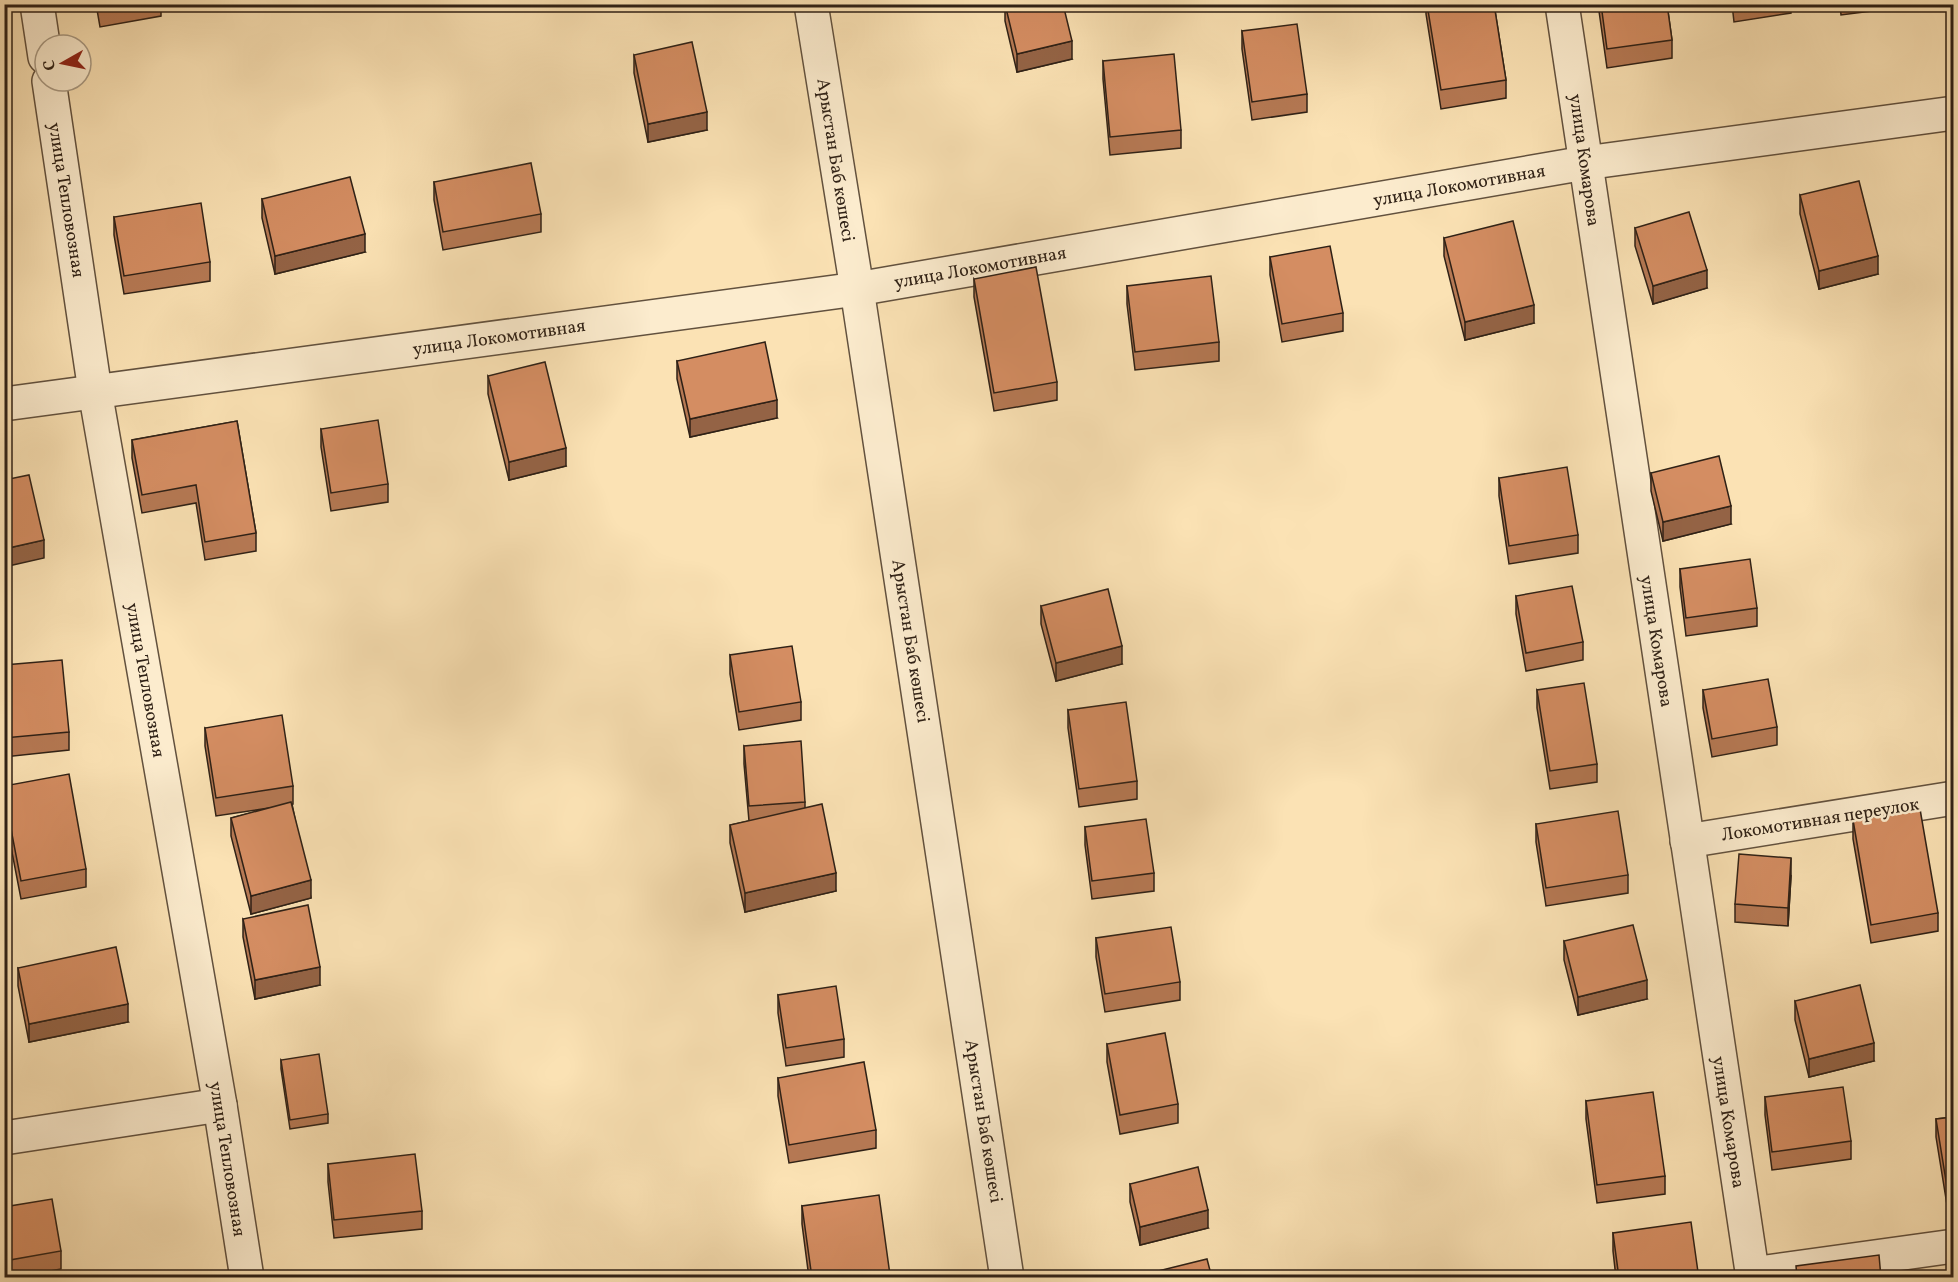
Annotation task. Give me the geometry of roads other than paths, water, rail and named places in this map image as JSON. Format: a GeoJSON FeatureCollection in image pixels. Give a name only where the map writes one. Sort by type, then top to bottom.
{"type":"FeatureCollection","features":[{"type":"Feature","properties":{"kind":"street"},"geometry":{"type":"LineString","coordinates":[[37,4],[41,33]]}},
{"type":"Feature","properties":{"kind":"street","name":"Арыстан Баб көшесі"},"geometry":{"type":"LineString","coordinates":[[811,4],[857,289],[1007,1278]]}},
{"type":"Feature","properties":{"kind":"street","name":"улица Комарова"},"geometry":{"type":"LineString","coordinates":[[1562,4],[1753,1276]]}},
{"type":"Feature","properties":{"kind":"street","name":"улица Тепловозная"},"geometry":{"type":"LineString","coordinates":[[51,93],[95,391],[220,1105],[247,1278]]}},
{"type":"Feature","properties":{"kind":"street","name":"улица Локомотивная"},"geometry":{"type":"LineString","coordinates":[[4,404],[857,289],[1585,163],[1953,113]]}},
{"type":"Feature","properties":{"kind":"street","name":"Локомотивная переулок"},"geometry":{"type":"LineString","coordinates":[[1687,841],[1953,798]]}},
{"type":"Feature","properties":{"kind":"street"},"geometry":{"type":"LineString","coordinates":[[4,1137],[220,1105]]}},
{"type":"Feature","properties":{"kind":"street"},"geometry":{"type":"LineString","coordinates":[[1753,1276],[1953,1246]]}}]}
